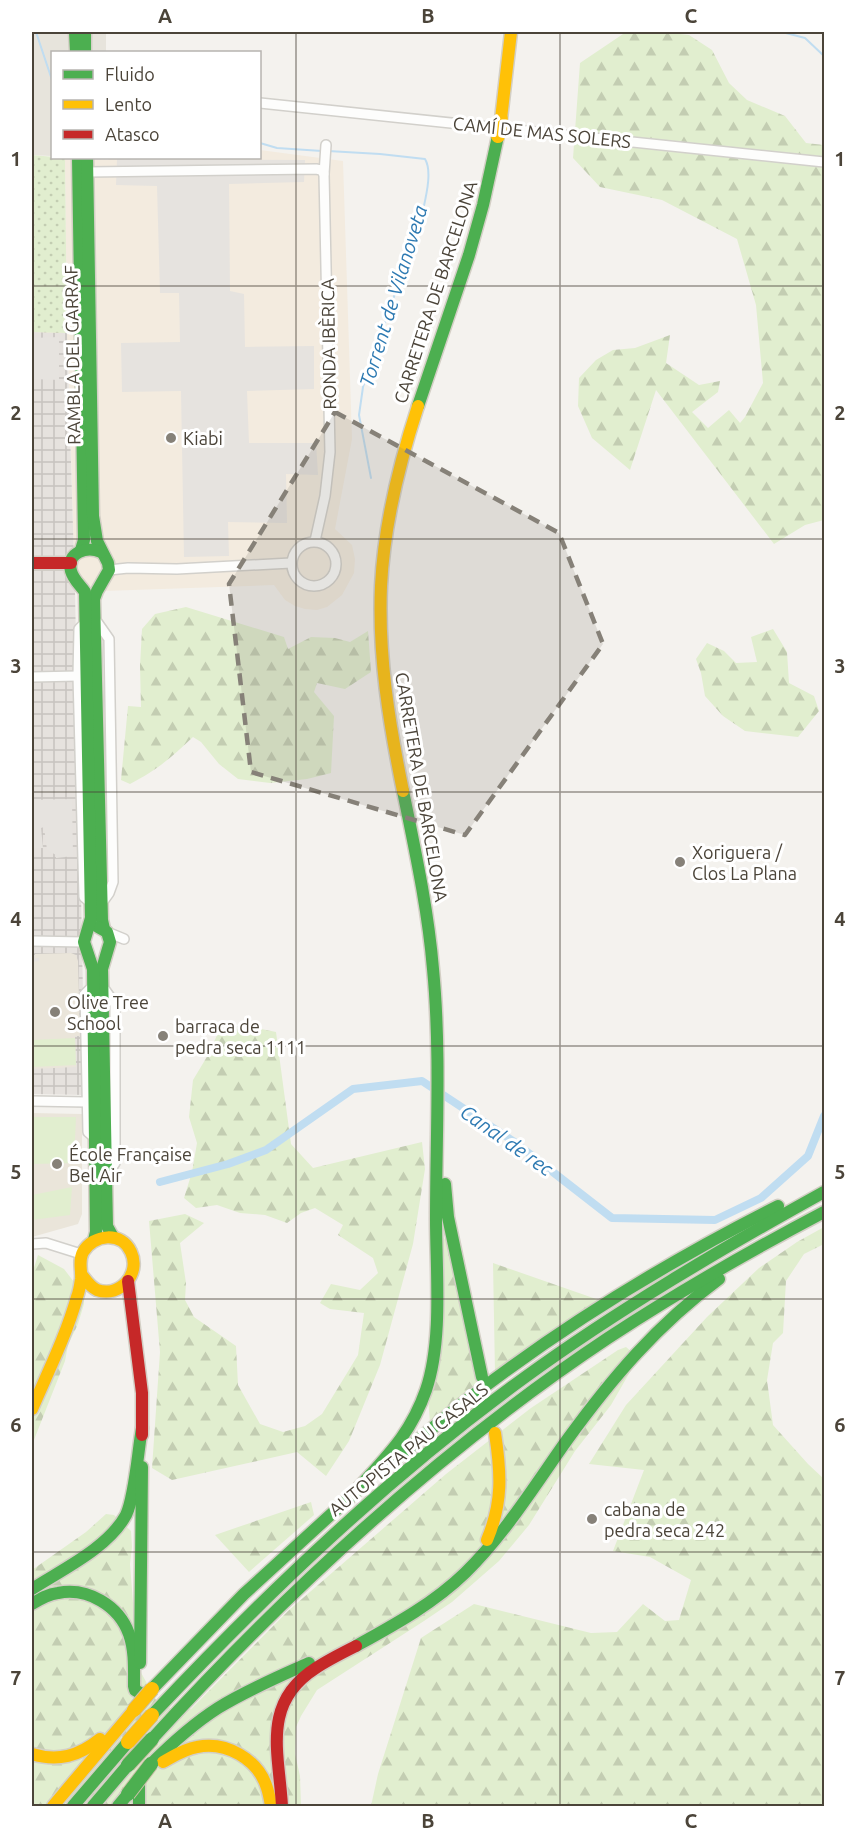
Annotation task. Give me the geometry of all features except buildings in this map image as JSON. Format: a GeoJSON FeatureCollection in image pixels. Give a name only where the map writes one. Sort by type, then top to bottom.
{"type":"FeatureCollection","features":[{"type":"Feature","properties":{"kind":"main road"},"geometry":{"type":"LineString","coordinates":[[75,32],[76,51]]}},
{"type":"Feature","properties":{"kind":"main road"},"geometry":{"type":"LineString","coordinates":[[85,32],[85,51]]}},
{"type":"Feature","properties":{"kind":"main road","name":"CARRETERA DE BARCELONA"},"geometry":{"type":"LineString","coordinates":[[438,1133],[438,1024],[435,980],[424,892],[387,712],[380,627],[381,583],[387,527],[397,475],[411,426],[471,249],[491,174],[501,119],[511,32]]}},
{"type":"Feature","properties":{"kind":"main road","name":"RAMBLA DEL GARRAF"},"geometry":{"type":"LineString","coordinates":[[78,159],[84,540],[81,550]]}},
{"type":"Feature","properties":{"kind":"main road","name":"RAMBLA DEL GARRAF"},"geometry":{"type":"LineString","coordinates":[[87,159],[93,516],[97,542],[101,552],[107,558],[105,576]]}},
{"type":"Feature","properties":{"kind":"main road"},"geometry":{"type":"LineString","coordinates":[[101,552],[93,548],[81,550],[74,556],[71,563],[72,574],[85,592],[90,621],[96,904],[87,941],[98,987],[106,1176],[103,1234]]}},
{"type":"Feature","properties":{"kind":"main road"},"geometry":{"type":"LineString","coordinates":[[32,563],[71,563]]}},
{"type":"Feature","properties":{"kind":"main road"},"geometry":{"type":"LineString","coordinates":[[81,584],[90,586],[105,576]]}},
{"type":"Feature","properties":{"kind":"main road"},"geometry":{"type":"LineString","coordinates":[[90,621],[95,591],[105,576]]}},
{"type":"Feature","properties":{"kind":"main road"},"geometry":{"type":"LineString","coordinates":[[96,904],[105,930],[110,937],[98,987],[95,1138],[103,1234]]}},
{"type":"Feature","properties":{"kind":"main road"},"geometry":{"type":"LineString","coordinates":[[87,941],[93,928],[105,930]]}},
{"type":"Feature","properties":{"kind":"main road"},"geometry":{"type":"LineString","coordinates":[[87,941],[95,954],[107,949]]}},
{"type":"Feature","properties":{"kind":"main road"},"geometry":{"type":"LineString","coordinates":[[438,1133],[448,1217],[482,1377]]}},
{"type":"Feature","properties":{"kind":"main road"},"geometry":{"type":"LineString","coordinates":[[354,1493],[404,1436],[427,1385],[435,1339],[438,1133]]}},
{"type":"Feature","properties":{"kind":"main road"},"geometry":{"type":"LineString","coordinates":[[53,1806],[146,1691],[244,1594],[354,1493],[465,1402],[580,1320],[649,1276],[713,1239],[825,1183]]}},
{"type":"Feature","properties":{"kind":"main road","name":"AUTOPISTA PAU CASALS"},"geometry":{"type":"LineString","coordinates":[[73,1806],[209,1653],[271,1591],[379,1494],[474,1416],[524,1378],[635,1302],[744,1236],[825,1192]]}},
{"type":"Feature","properties":{"kind":"main road"},"geometry":{"type":"LineString","coordinates":[[282,1806],[276,1736],[279,1709],[286,1694],[296,1682],[314,1668],[427,1605],[463,1575],[510,1521],[605,1389],[659,1328],[710,1286],[797,1231],[818,1215]]}},
{"type":"Feature","properties":{"kind":"main road","name":"AUTOPISTA PAU CASALS"},"geometry":{"type":"LineString","coordinates":[[93,1806],[221,1664],[284,1601],[388,1506],[482,1429],[645,1314],[741,1256],[818,1215]]}},
{"type":"Feature","properties":{"kind":"main road"},"geometry":{"type":"LineString","coordinates":[[32,1409],[74,1307],[81,1274],[79,1264],[81,1254],[87,1245],[103,1234]]}},
{"type":"Feature","properties":{"kind":"main road"},"geometry":{"type":"LineString","coordinates":[[74,1307],[90,1294],[118,1289],[128,1281],[134,1268],[132,1253],[126,1244],[103,1234]]}},
{"type":"Feature","properties":{"kind":"main road"},"geometry":{"type":"LineString","coordinates":[[81,1274],[88,1284],[123,1303],[135,1325]]}},
{"type":"Feature","properties":{"kind":"main road"},"geometry":{"type":"LineString","coordinates":[[128,1281],[142,1393],[146,1691],[139,1806]]}},
{"type":"Feature","properties":{"kind":"main road"},"geometry":{"type":"LineString","coordinates":[[32,1589],[102,1544],[126,1514],[142,1428]]}},
{"type":"Feature","properties":{"kind":"main road"},"geometry":{"type":"LineString","coordinates":[[463,1575],[487,1540],[500,1506],[501,1482],[495,1433]]}},
{"type":"Feature","properties":{"kind":"main road"},"geometry":{"type":"LineString","coordinates":[[32,1604],[53,1593],[72,1591],[96,1597],[113,1610],[127,1628],[132,1648],[135,1690],[146,1691]]}},
{"type":"Feature","properties":{"kind":"main road"},"geometry":{"type":"LineString","coordinates":[[118,1806],[185,1732],[205,1717],[234,1699],[382,1631]]}},
{"type":"Feature","properties":{"kind":"main road"},"geometry":{"type":"LineString","coordinates":[[32,1754],[60,1759],[84,1751],[130,1712]]}},
{"type":"Feature","properties":{"kind":"main road"},"geometry":{"type":"LineString","coordinates":[[152,1767],[194,1747],[207,1745],[228,1749],[248,1760],[261,1774],[270,1791],[271,1806]]}},
{"type":"Feature","properties":{"kind":"street","name":"CAMÍ DE MAS SOLERS"},"geometry":{"type":"LineString","coordinates":[[261,103],[825,162]]}},
{"type":"Feature","properties":{"kind":"street","name":"RONDA IBÈRICA"},"geometry":{"type":"LineString","coordinates":[[315,542],[325,496],[330,452],[324,174],[326,145]]}},
{"type":"Feature","properties":{"kind":"street"},"geometry":{"type":"LineString","coordinates":[[87,172],[316,169],[321,170],[324,174]]}},
{"type":"Feature","properties":{"kind":"street"},"geometry":{"type":"LineString","coordinates":[[315,542],[328,547],[333,553],[336,567],[328,580],[315,586],[308,585],[296,577],[291,563],[292,556],[301,545],[315,542]]}},
{"type":"Feature","properties":{"kind":"street"},"geometry":{"type":"LineString","coordinates":[[105,576],[128,568],[177,569],[291,563]]}},
{"type":"Feature","properties":{"kind":"street"},"geometry":{"type":"LineString","coordinates":[[90,621],[109,639],[113,882],[109,893],[96,904],[84,897],[78,676],[79,629],[90,621]]}},
{"type":"Feature","properties":{"kind":"street"},"geometry":{"type":"LineString","coordinates":[[32,677],[78,676]]}},
{"type":"Feature","properties":{"kind":"street"},"geometry":{"type":"LineString","coordinates":[[32,941],[87,941]]}},
{"type":"Feature","properties":{"kind":"street"},"geometry":{"type":"LineString","coordinates":[[95,1138],[88,1132],[86,994],[98,987]]}},
{"type":"Feature","properties":{"kind":"street"},"geometry":{"type":"LineString","coordinates":[[32,1101],[87,1102]]}},
{"type":"Feature","properties":{"kind":"street"},"geometry":{"type":"LineString","coordinates":[[32,1244],[46,1243],[81,1254]]}},
{"type":"Feature","properties":{"kind":"highlighted area"},"geometry":{"type":"Polygon","coordinates":[[[335,412],[559,533],[603,644],[465,835],[251,772],[229,584],[335,412]]]}},
{"type":"Feature","properties":{"kind":"shaded area"},"geometry":{"type":"Polygon","coordinates":[[[32,32],[106,32],[106,51],[51,51],[51,156],[32,155],[32,32]]]}},
{"type":"Feature","properties":{"kind":"shaded area"},"geometry":{"type":"Polygon","coordinates":[[[261,150],[343,161],[352,439],[335,529],[352,545],[355,559],[354,573],[342,595],[327,607],[317,610],[295,606],[285,600],[274,585],[75,592],[68,351],[32,332],[67,332],[65,159],[261,159],[261,150]]]}},
{"type":"Feature","properties":{"kind":"shaded area"},"geometry":{"type":"Polygon","coordinates":[[[117,159],[305,160],[304,182],[229,184],[230,291],[244,294],[245,347],[314,346],[314,389],[247,391],[249,443],[316,443],[318,475],[286,474],[287,523],[228,522],[229,556],[184,557],[181,391],[122,392],[121,343],[180,342],[179,293],[160,293],[157,186],[116,185],[117,159]]]}},
{"type":"Feature","properties":{"kind":"shaded area"},"geometry":{"type":"Polygon","coordinates":[[[32,332],[67,333],[75,592],[85,1095],[32,1094],[32,332]]]}},
{"type":"Feature","properties":{"kind":"shaded area"},"geometry":{"type":"Polygon","coordinates":[[[59,337],[59,380],[32,379],[32,338],[59,337]]]}},
{"type":"Feature","properties":{"kind":"shaded area"},"geometry":{"type":"Polygon","coordinates":[[[72,799],[73,856],[56,858],[56,855],[47,850],[44,827],[41,828],[43,848],[32,848],[32,800],[72,799]]]}},
{"type":"Feature","properties":{"kind":"shaded area","name":"Olive Tree School"},"geometry":{"type":"Polygon","coordinates":[[[71,953],[76,955],[78,961],[80,1036],[75,1036],[76,1067],[32,1069],[32,962],[39,961],[39,958],[35,958],[35,954],[71,953]]]}},
{"type":"Feature","properties":{"kind":"shaded area","name":"École Française Bel Air"},"geometry":{"type":"Polygon","coordinates":[[[32,1113],[82,1114],[82,1214],[78,1224],[32,1237],[32,1113]]]}},
{"type":"Feature","properties":{"kind":"green space"},"geometry":{"type":"Polygon","coordinates":[[[626,32],[689,35],[712,50],[729,83],[747,100],[785,116],[806,143],[824,145],[824,520],[805,525],[774,544],[656,390],[630,470],[592,438],[578,406],[579,378],[596,360],[613,350],[635,348],[670,335],[666,363],[699,385],[720,381],[718,392],[692,412],[708,428],[729,410],[740,423],[763,383],[756,305],[737,239],[662,200],[600,187],[573,158],[580,63],[626,32]]]}},
{"type":"Feature","properties":{"kind":"green space"},"geometry":{"type":"Polygon","coordinates":[[[32,155],[65,159],[67,333],[32,332],[32,155]]]}},
{"type":"Feature","properties":{"kind":"green space"},"geometry":{"type":"Polygon","coordinates":[[[186,607],[284,637],[288,649],[311,637],[335,638],[350,642],[368,631],[371,672],[345,689],[317,683],[314,692],[334,716],[331,773],[307,779],[270,783],[238,779],[219,764],[201,742],[193,737],[164,763],[140,779],[130,784],[121,780],[128,706],[141,707],[142,629],[155,614],[186,607]]]}},
{"type":"Feature","properties":{"kind":"green space"},"geometry":{"type":"Polygon","coordinates":[[[773,629],[787,652],[789,683],[814,696],[819,711],[798,737],[745,731],[723,716],[705,696],[696,659],[707,643],[724,651],[736,663],[757,662],[751,637],[773,629]]]}},
{"type":"Feature","properties":{"kind":"green space"},"geometry":{"type":"Polygon","coordinates":[[[241,1025],[276,1032],[291,1144],[313,1168],[422,1142],[425,1169],[413,1244],[380,1365],[349,1441],[326,1476],[297,1452],[172,1480],[152,1468],[160,1352],[149,1221],[185,1214],[204,1223],[180,1243],[186,1283],[185,1300],[194,1317],[236,1346],[238,1385],[260,1424],[283,1432],[305,1426],[322,1414],[358,1355],[364,1313],[330,1309],[320,1303],[331,1284],[360,1290],[378,1273],[373,1258],[338,1235],[343,1225],[315,1208],[301,1213],[287,1223],[265,1215],[240,1213],[217,1205],[196,1208],[184,1198],[192,1172],[197,1143],[189,1117],[193,1080],[218,1033],[241,1025]]]}},
{"type":"Feature","properties":{"kind":"green space"},"geometry":{"type":"Polygon","coordinates":[[[75,1038],[76,1065],[32,1067],[32,1040],[75,1038]]]}},
{"type":"Feature","properties":{"kind":"green space"},"geometry":{"type":"Polygon","coordinates":[[[32,1117],[76,1117],[74,1163],[32,1164],[32,1117]]]}},
{"type":"Feature","properties":{"kind":"green space"},"geometry":{"type":"Polygon","coordinates":[[[72,1187],[70,1215],[32,1220],[32,1195],[72,1187]]]}},
{"type":"Feature","properties":{"kind":"green space"},"geometry":{"type":"Polygon","coordinates":[[[824,1227],[824,1244],[804,1254],[786,1281],[783,1333],[773,1343],[767,1380],[773,1425],[824,1479],[824,1806],[371,1806],[378,1774],[421,1638],[474,1604],[591,1633],[617,1632],[643,1604],[665,1621],[679,1620],[691,1580],[650,1557],[613,1551],[644,1470],[589,1464],[626,1405],[707,1317],[759,1268],[824,1227]]]}},
{"type":"Feature","properties":{"kind":"green space"},"geometry":{"type":"Polygon","coordinates":[[[442,1237],[448,1241],[479,1385],[430,1423],[428,1397],[442,1237]]]}},
{"type":"Feature","properties":{"kind":"green space"},"geometry":{"type":"Polygon","coordinates":[[[38,1255],[64,1269],[84,1295],[84,1304],[68,1345],[65,1361],[32,1445],[32,1274],[38,1255]]]}},
{"type":"Feature","properties":{"kind":"green space"},"geometry":{"type":"Polygon","coordinates":[[[493,1263],[599,1300],[495,1373],[493,1263]]]}},
{"type":"Feature","properties":{"kind":"green space"},"geometry":{"type":"Polygon","coordinates":[[[626,1347],[633,1353],[634,1365],[611,1405],[575,1451],[529,1525],[499,1561],[452,1602],[317,1690],[296,1727],[295,1754],[300,1776],[301,1806],[32,1806],[32,1570],[86,1532],[106,1514],[114,1515],[131,1531],[130,1564],[138,1667],[156,1700],[170,1708],[191,1709],[288,1611],[446,1474],[531,1408],[626,1347]]]}},
{"type":"Feature","properties":{"kind":"green space"},"geometry":{"type":"Polygon","coordinates":[[[311,1502],[314,1515],[249,1572],[215,1535],[311,1502]]]}},
{"type":"Feature","properties":{"kind":"waterway"},"geometry":{"type":"LineString","coordinates":[[36,32],[51,77]]}},
{"type":"Feature","properties":{"kind":"waterway"},"geometry":{"type":"LineString","coordinates":[[782,32],[805,38],[824,56]]}},
{"type":"Feature","properties":{"kind":"waterway"},"geometry":{"type":"LineString","coordinates":[[261,143],[277,148],[322,151]]}},
{"type":"Feature","properties":{"kind":"waterway","name":"Torrent de Vilanoveta"},"geometry":{"type":"LineString","coordinates":[[328,151],[425,159],[428,171],[428,186],[422,215],[363,387],[359,415],[371,478]]}},
{"type":"Feature","properties":{"kind":"waterway","name":"Canal de rec"},"geometry":{"type":"LineString","coordinates":[[160,1182],[228,1164],[266,1150],[353,1089],[422,1081],[513,1141],[612,1218],[715,1220],[761,1198],[808,1156],[824,1116]]}},
{"type":"Feature","properties":{"kind":"traffic: fast"},"geometry":{"type":"LineString","coordinates":[[75,32],[76,51]]}},
{"type":"Feature","properties":{"kind":"traffic: fast"},"geometry":{"type":"LineString","coordinates":[[85,32],[85,51]]}},
{"type":"Feature","properties":{"kind":"traffic: fast"},"geometry":{"type":"LineString","coordinates":[[418,406],[469,255],[498,136]]}},
{"type":"Feature","properties":{"kind":"traffic: fast"},"geometry":{"type":"LineString","coordinates":[[78,159],[84,540],[81,550]]}},
{"type":"Feature","properties":{"kind":"traffic: fast"},"geometry":{"type":"LineString","coordinates":[[87,159],[93,516],[97,541],[109,570],[94,599],[104,929]]}},
{"type":"Feature","properties":{"kind":"traffic: fast"},"geometry":{"type":"LineString","coordinates":[[94,1240],[96,1232],[93,969],[84,942],[91,918],[85,592],[73,577],[70,564],[75,555],[84,550],[101,552]]}},
{"type":"Feature","properties":{"kind":"traffic: fast"},"geometry":{"type":"LineString","coordinates":[[354,1493],[396,1446],[420,1406],[431,1370],[437,1328],[435,1000],[431,947],[403,791]]}},
{"type":"Feature","properties":{"kind":"traffic: fast"},"geometry":{"type":"LineString","coordinates":[[98,927],[107,932],[110,942],[102,969],[107,1226],[113,1237]]}},
{"type":"Feature","properties":{"kind":"traffic: fast"},"geometry":{"type":"LineString","coordinates":[[445,1184],[448,1217],[482,1377]]}},
{"type":"Feature","properties":{"kind":"traffic: fast"},"geometry":{"type":"LineString","coordinates":[[152,1715],[284,1581],[330,1538],[425,1455],[474,1416],[524,1378],[634,1304],[747,1235],[824,1192]]}},
{"type":"Feature","properties":{"kind":"traffic: fast"},"geometry":{"type":"LineString","coordinates":[[393,1461],[467,1400],[579,1320],[697,1249],[778,1206]]}},
{"type":"Feature","properties":{"kind":"traffic: fast"},"geometry":{"type":"LineString","coordinates":[[152,1739],[257,1629],[312,1576],[425,1475],[484,1427],[634,1321],[714,1272],[824,1212]]}},
{"type":"Feature","properties":{"kind":"traffic: fast"},"geometry":{"type":"LineString","coordinates":[[356,1646],[426,1604],[453,1584],[480,1558],[506,1526],[601,1395],[675,1315],[719,1279]]}},
{"type":"Feature","properties":{"kind":"traffic: fast"},"geometry":{"type":"LineString","coordinates":[[32,1589],[97,1548],[118,1527],[126,1515],[132,1496],[142,1428]]}},
{"type":"Feature","properties":{"kind":"traffic: fast"},"geometry":{"type":"LineString","coordinates":[[140,1663],[142,1467]]}},
{"type":"Feature","properties":{"kind":"traffic: fast"},"geometry":{"type":"LineString","coordinates":[[152,1689],[244,1594],[361,1487]]}},
{"type":"Feature","properties":{"kind":"traffic: fast"},"geometry":{"type":"LineString","coordinates":[[32,1604],[51,1594],[69,1592],[91,1596],[110,1607],[118,1615],[129,1634],[133,1653],[134,1686],[135,1690],[140,1693]]}},
{"type":"Feature","properties":{"kind":"traffic: fast"},"geometry":{"type":"LineString","coordinates":[[151,1764],[183,1734],[218,1708],[309,1663]]}},
{"type":"Feature","properties":{"kind":"traffic: fast"},"geometry":{"type":"LineString","coordinates":[[128,1765],[152,1739]]}},
{"type":"Feature","properties":{"kind":"traffic: fast"},"geometry":{"type":"LineString","coordinates":[[73,1806],[128,1742]]}},
{"type":"Feature","properties":{"kind":"traffic: fast"},"geometry":{"type":"LineString","coordinates":[[128,1794],[151,1764]]}},
{"type":"Feature","properties":{"kind":"traffic: fast"},"geometry":{"type":"LineString","coordinates":[[93,1806],[128,1765]]}},
{"type":"Feature","properties":{"kind":"traffic: fast"},"geometry":{"type":"LineString","coordinates":[[139,1779],[139,1806]]}},
{"type":"Feature","properties":{"kind":"traffic: fast"},"geometry":{"type":"LineString","coordinates":[[118,1806],[128,1794]]}},
{"type":"Feature","properties":{"kind":"traffic: slow"},"geometry":{"type":"LineString","coordinates":[[501,119],[511,32]]}},
{"type":"Feature","properties":{"kind":"traffic: slow"},"geometry":{"type":"LineString","coordinates":[[498,136],[501,119]]}},
{"type":"Feature","properties":{"kind":"traffic: slow"},"geometry":{"type":"LineString","coordinates":[[403,791],[393,740],[383,663],[381,586],[385,540],[394,494],[418,406]]}},
{"type":"Feature","properties":{"kind":"traffic: slow"},"geometry":{"type":"LineString","coordinates":[[32,1409],[73,1311],[80,1286],[80,1266],[83,1252],[93,1241],[107,1237],[121,1241],[131,1252],[133,1268],[127,1282],[121,1287],[106,1292],[97,1290],[81,1274]]}},
{"type":"Feature","properties":{"kind":"traffic: slow"},"geometry":{"type":"LineString","coordinates":[[487,1540],[496,1513],[499,1487],[499,1461],[495,1433]]}},
{"type":"Feature","properties":{"kind":"traffic: slow"},"geometry":{"type":"LineString","coordinates":[[134,1710],[152,1689]]}},
{"type":"Feature","properties":{"kind":"traffic: slow"},"geometry":{"type":"LineString","coordinates":[[53,1806],[134,1710]]}},
{"type":"Feature","properties":{"kind":"traffic: slow"},"geometry":{"type":"LineString","coordinates":[[128,1742],[152,1715]]}},
{"type":"Feature","properties":{"kind":"traffic: slow"},"geometry":{"type":"LineString","coordinates":[[32,1754],[51,1757],[68,1756],[84,1750],[100,1739]]}},
{"type":"Feature","properties":{"kind":"traffic: slow"},"geometry":{"type":"LineString","coordinates":[[163,1762],[183,1751],[197,1747],[219,1747],[240,1754],[263,1778],[271,1806]]}},
{"type":"Feature","properties":{"kind":"traffic: jam"},"geometry":{"type":"LineString","coordinates":[[32,563],[71,563]]}},
{"type":"Feature","properties":{"kind":"traffic: jam"},"geometry":{"type":"LineString","coordinates":[[128,1281],[142,1393],[142,1435]]}},
{"type":"Feature","properties":{"kind":"traffic: jam"},"geometry":{"type":"LineString","coordinates":[[282,1806],[277,1730],[280,1713],[287,1697],[299,1682],[316,1668],[356,1646]]}},
{"type":"Feature","properties":{"kind":"place","name":"Kiabi"},"geometry":{"type":"Point","coordinates":[171,438]}},
{"type":"Feature","properties":{"kind":"place","name":"Xoriguera / Clos La Plana"},"geometry":{"type":"Point","coordinates":[680,862]}},
{"type":"Feature","properties":{"kind":"place","name":"Olive Tree School"},"geometry":{"type":"Point","coordinates":[55,1012]}},
{"type":"Feature","properties":{"kind":"place","name":"barraca de pedra seca 1111"},"geometry":{"type":"Point","coordinates":[163,1036]}},
{"type":"Feature","properties":{"kind":"place","name":"École Française Bel Air"},"geometry":{"type":"Point","coordinates":[57,1164]}},
{"type":"Feature","properties":{"kind":"place","name":"cabana de pedra seca 242"},"geometry":{"type":"Point","coordinates":[592,1519]}}]}
